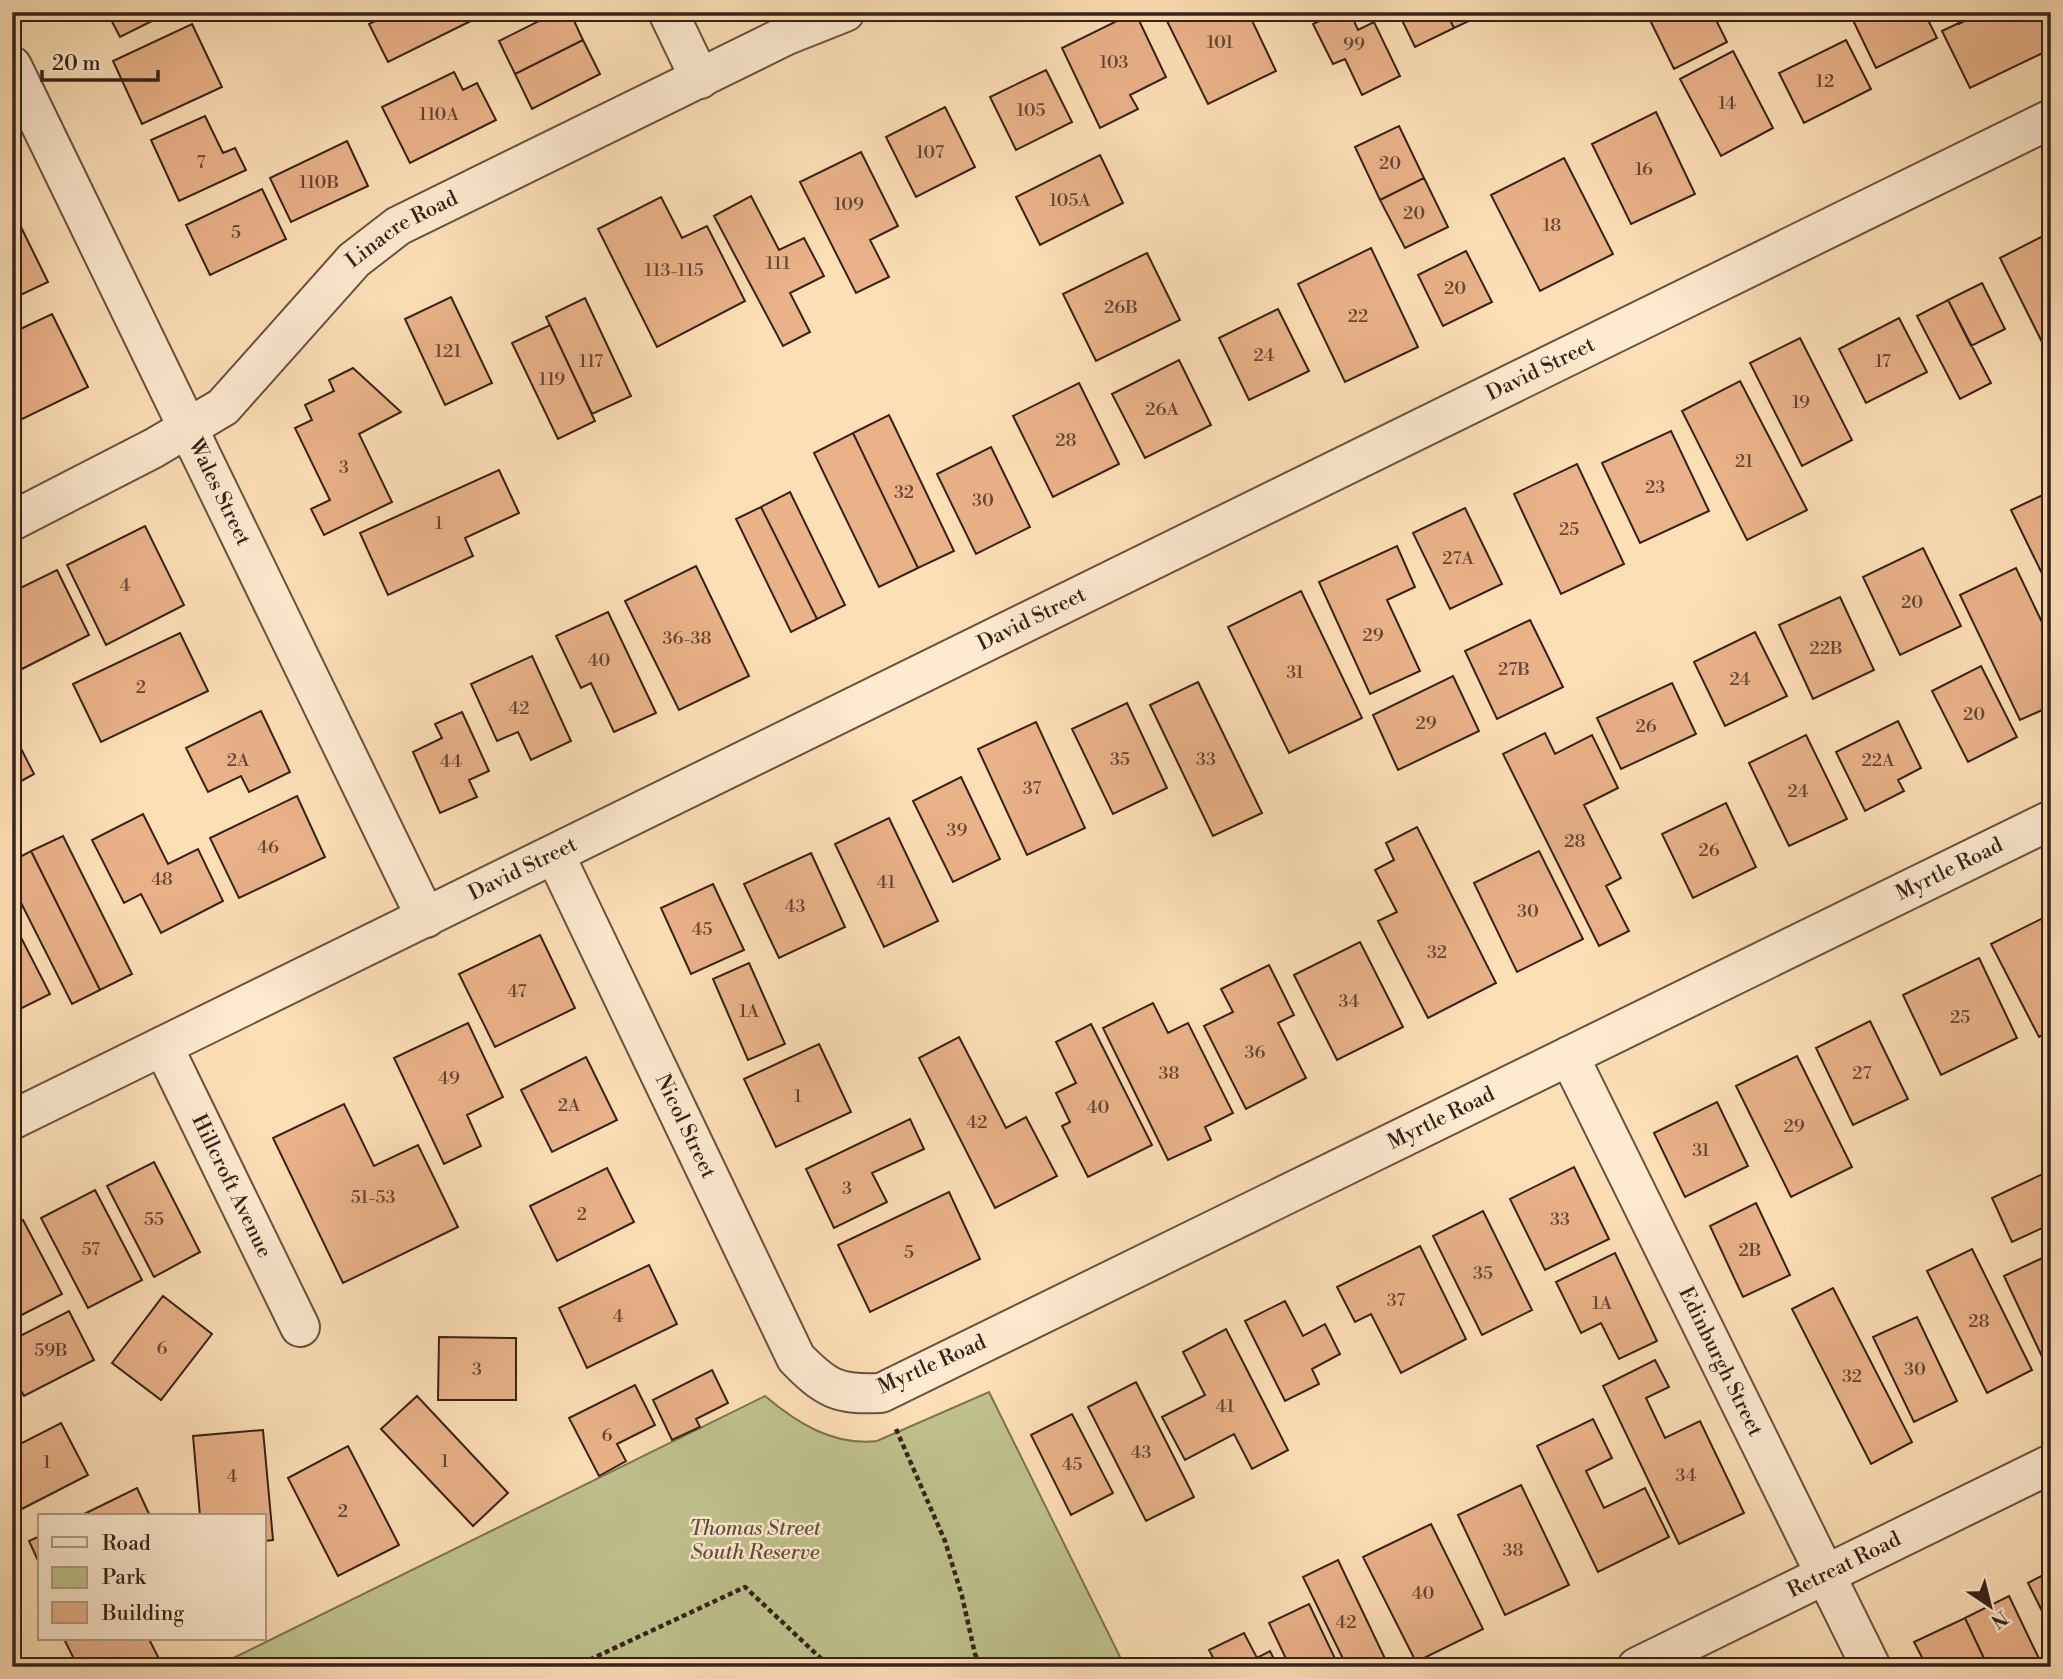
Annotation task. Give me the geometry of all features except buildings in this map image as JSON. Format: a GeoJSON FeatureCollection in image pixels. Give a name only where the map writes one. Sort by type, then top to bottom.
{"type":"FeatureCollection","features":[{"type":"Feature","properties":{"kind":"street"},"geometry":{"type":"LineString","coordinates":[[668,12],[700,79]]}},
{"type":"Feature","properties":{"kind":"street","name":"Linacre Road"},"geometry":{"type":"LineString","coordinates":[[12,521],[189,428],[223,407],[354,260],[398,226],[787,35],[845,12]]}},
{"type":"Feature","properties":{"kind":"street","name":"Wales Street"},"geometry":{"type":"LineString","coordinates":[[12,66],[426,918]]}},
{"type":"Feature","properties":{"kind":"street","name":"David Street"},"geometry":{"type":"LineString","coordinates":[[12,1120],[2051,120]]}},
{"type":"Feature","properties":{"kind":"street","name":"Myrtle Road"},"geometry":{"type":"LineString","coordinates":[[828,1386],[851,1394],[881,1393],[2051,820]]}},
{"type":"Feature","properties":{"kind":"street","name":"Nicol Street"},"geometry":{"type":"LineString","coordinates":[[555,855],[796,1358],[828,1386]]}},
{"type":"Feature","properties":{"kind":"street","name":"Hillcroft Avenue"},"geometry":{"type":"LineString","coordinates":[[163,1046],[300,1328]]}},
{"type":"Feature","properties":{"kind":"street","name":"Edinburgh Street"},"geometry":{"type":"LineString","coordinates":[[1569,1056],[1871,1667]]}},
{"type":"Feature","properties":{"kind":"street","name":"Retreat Road"},"geometry":{"type":"LineString","coordinates":[[1637,1667],[2051,1464]]}},
{"type":"Feature","properties":{"kind":"path"},"geometry":{"type":"LineString","coordinates":[[881,1393],[945,1541],[962,1596],[975,1654],[981,1667]]}},
{"type":"Feature","properties":{"kind":"path"},"geometry":{"type":"LineString","coordinates":[[574,1667],[745,1587],[830,1667]]}},
{"type":"Feature","properties":{"kind":"green space","name":"Thomas Street South Reserve"},"geometry":{"type":"Polygon","coordinates":[[[989,1392],[1125,1667],[215,1667],[765,1396],[790,1415],[817,1430],[845,1440],[861,1442],[877,1441],[989,1392]]]}}]}
